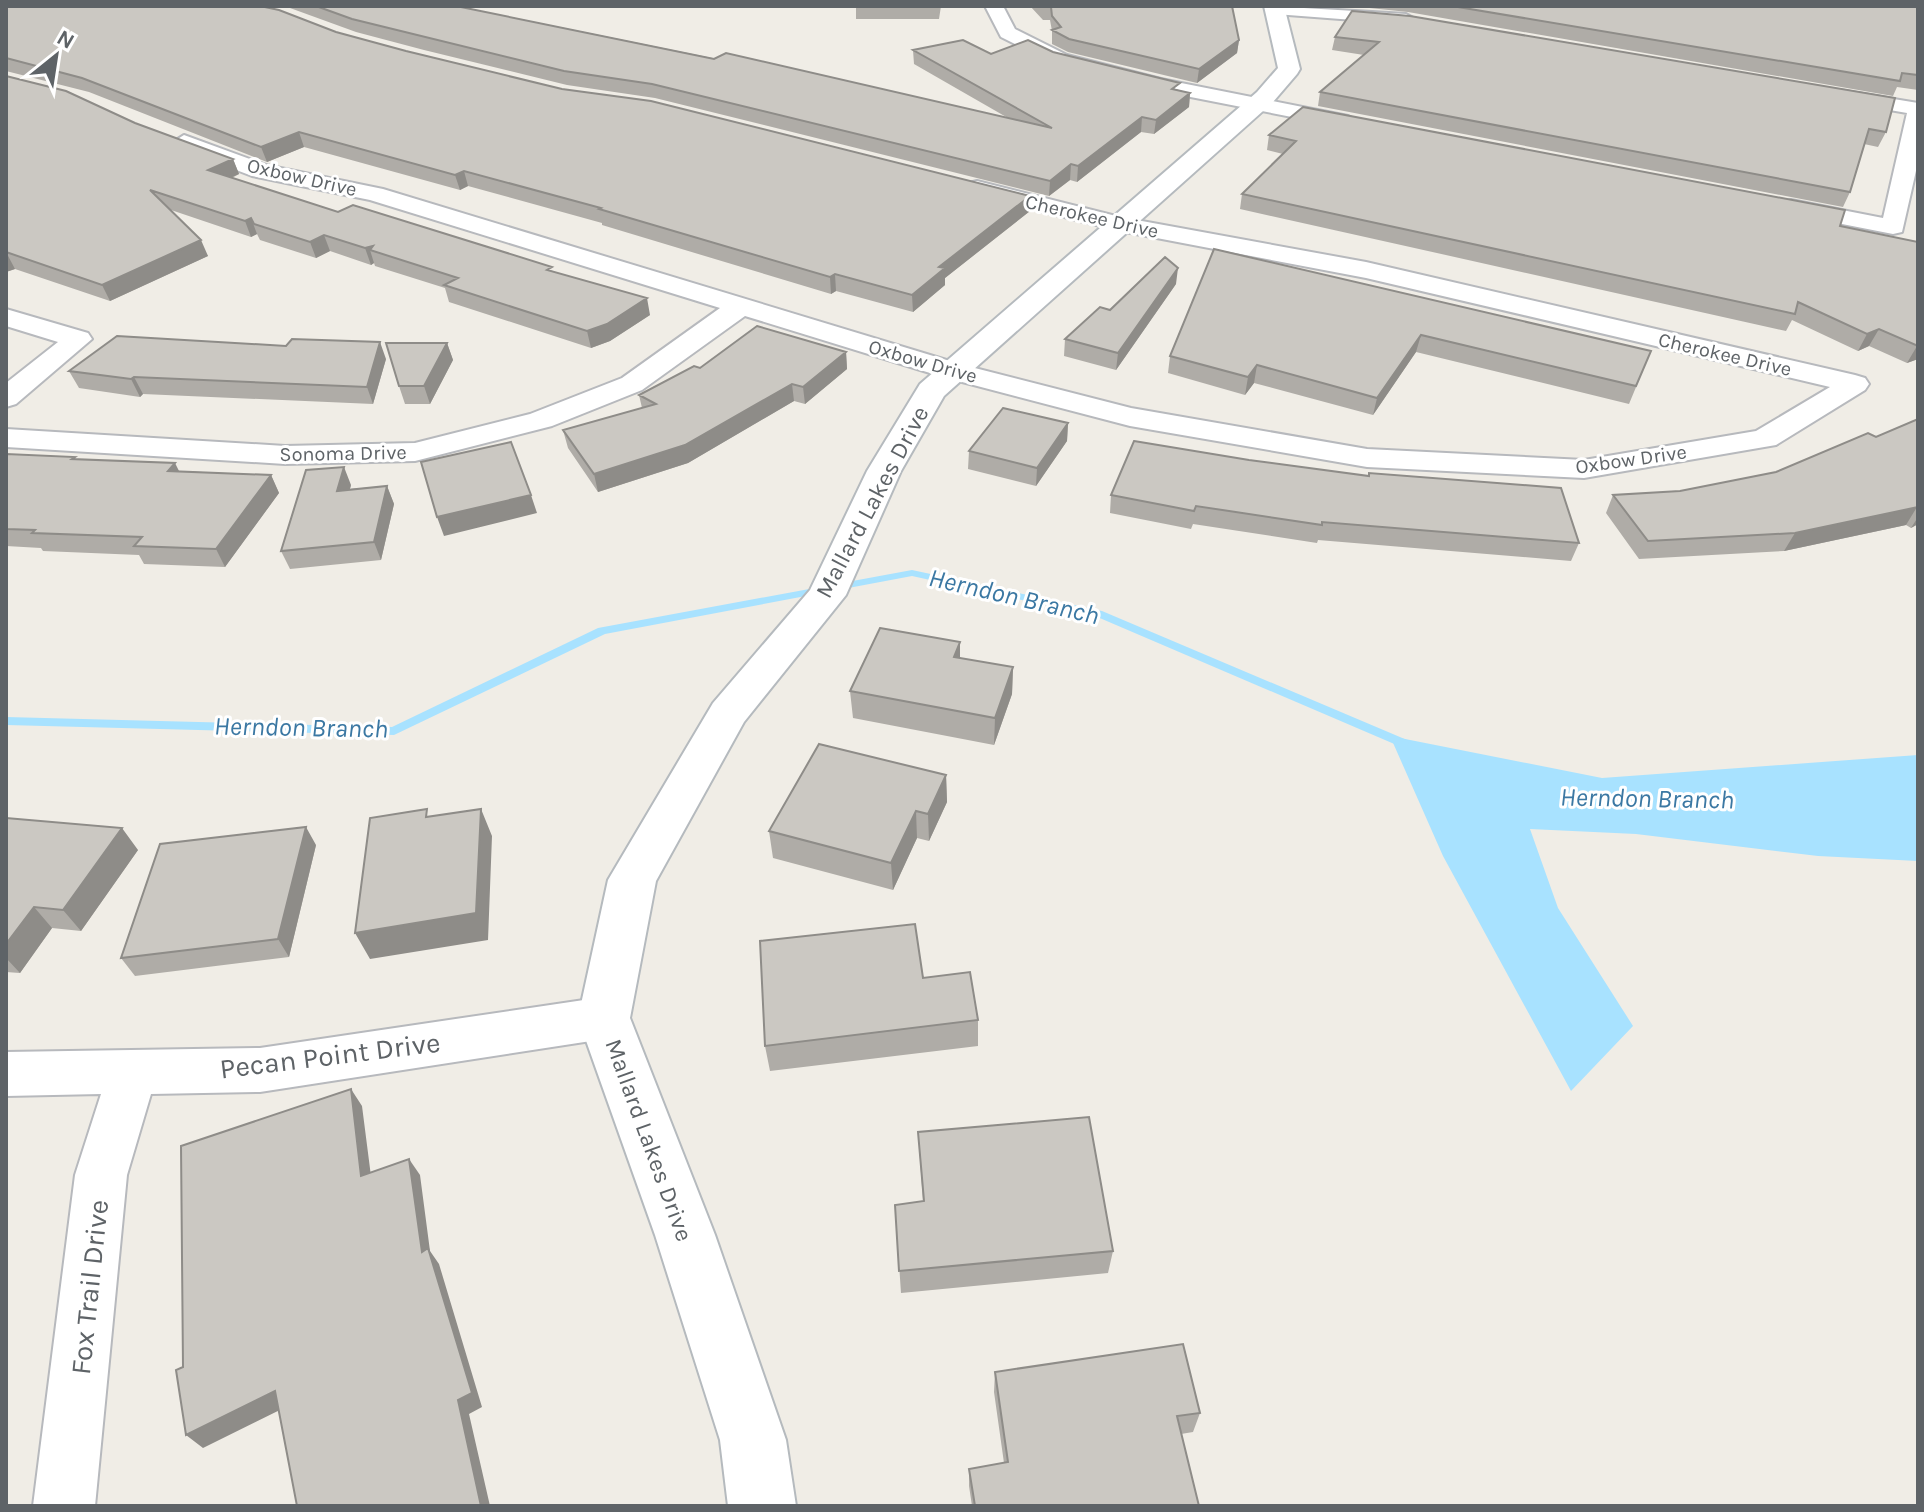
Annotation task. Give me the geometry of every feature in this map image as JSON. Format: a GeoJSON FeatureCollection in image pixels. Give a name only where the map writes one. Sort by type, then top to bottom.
{"type":"FeatureCollection","features":[{"type":"Feature","properties":{"kind":"street"},"geometry":{"type":"LineString","coordinates":[[994,6],[1008,33],[1060,59],[1160,85],[1365,125]]}},
{"type":"Feature","properties":{"kind":"street"},"geometry":{"type":"LineString","coordinates":[[1275,7],[1431,22]]}},
{"type":"Feature","properties":{"kind":"street","name":"Mallard Lakes Drive"},"geometry":{"type":"LineString","coordinates":[[762,1506],[753,1440],[685,1235],[604,1018],[632,880],[728,713],[827,595],[884,471],[931,391],[1256,104],[1289,69],[1275,7]]}},
{"type":"Feature","properties":{"kind":"street"},"geometry":{"type":"LineString","coordinates":[[1768,203],[1893,227],[1918,109],[1825,93]]}},
{"type":"Feature","properties":{"kind":"street","name":"Oxbow Drive"},"geometry":{"type":"LineString","coordinates":[[165,135],[260,171],[375,194],[953,371],[1130,417],[1367,458],[1584,469],[1765,439],[1855,384]]}},
{"type":"Feature","properties":{"kind":"street","name":"Cherokee Drive"},"geometry":{"type":"LineString","coordinates":[[955,183],[1120,224],[1366,270],[1855,384]]}},
{"type":"Feature","properties":{"kind":"street","name":"Sonoma Drive"},"geometry":{"type":"LineString","coordinates":[[6,438],[285,455],[415,452],[541,420],[632,384],[741,306]]}},
{"type":"Feature","properties":{"kind":"street"},"geometry":{"type":"LineString","coordinates":[[6,317],[78,339],[6,398]]}},
{"type":"Feature","properties":{"kind":"street","name":"Pecan Point Drive"},"geometry":{"type":"LineString","coordinates":[[6,1074],[260,1070],[604,1018]]}},
{"type":"Feature","properties":{"kind":"street","name":"Fox Trail Drive"},"geometry":{"type":"LineString","coordinates":[[64,1506],[101,1175],[133,1071]]}},
{"type":"Feature","properties":{"kind":"water"},"geometry":{"type":"Polygon","coordinates":[[[1390,736],[1602,778],[1918,755],[1918,861],[1818,856],[1636,834],[1530,829],[1558,908],[1633,1026],[1571,1091],[1443,856],[1390,736]]]}},
{"type":"Feature","properties":{"kind":"building"},"geometry":{"type":"Polygon","coordinates":[[[6,6],[260,6],[336,32],[406,51],[562,89],[651,101],[1030,196],[939,267],[945,268],[912,295],[835,274],[830,277],[601,208],[464,171],[455,175],[299,132],[261,147],[82,78],[6,58],[6,6]]]}},
{"type":"Feature","properties":{"kind":"building"},"geometry":{"type":"Polygon","coordinates":[[[316,6],[456,6],[714,59],[726,53],[1052,128],[913,50],[963,40],[991,54],[1028,40],[1053,52],[1180,83],[1172,89],[1190,93],[1156,120],[1142,117],[1078,166],[1071,164],[1050,181],[652,84],[564,71],[352,19],[316,6]]]}},
{"type":"Feature","properties":{"kind":"building"},"geometry":{"type":"Polygon","coordinates":[[[1042,6],[1232,6],[1239,40],[1199,69],[1069,39],[1052,30],[1061,27],[1052,16],[1051,7],[1042,6]]]}},
{"type":"Feature","properties":{"kind":"building"},"geometry":{"type":"Polygon","coordinates":[[[1452,6],[1914,6],[1918,8],[1918,75],[1902,73],[1900,81],[1452,6]]]}},
{"type":"Feature","properties":{"kind":"building"},"geometry":{"type":"Polygon","coordinates":[[[1352,11],[1410,16],[1895,98],[1886,132],[1869,129],[1850,192],[1320,92],[1379,42],[1335,37],[1352,11]]]}},
{"type":"Feature","properties":{"kind":"building"},"geometry":{"type":"Polygon","coordinates":[[[6,76],[66,91],[135,123],[233,159],[208,170],[338,212],[353,205],[552,267],[547,270],[647,298],[607,324],[587,331],[444,285],[458,278],[370,250],[373,246],[365,248],[324,235],[310,242],[254,224],[251,218],[245,221],[150,190],[201,240],[102,285],[6,252],[6,76]]]}},
{"type":"Feature","properties":{"kind":"building"},"geometry":{"type":"Polygon","coordinates":[[[1303,107],[1845,210],[1840,226],[1918,242],[1918,346],[1879,329],[1867,334],[1798,302],[1795,314],[1242,194],[1296,141],[1269,135],[1303,107]]]}},
{"type":"Feature","properties":{"kind":"building"},"geometry":{"type":"Polygon","coordinates":[[[1214,249],[1651,351],[1636,386],[1421,335],[1377,398],[1257,365],[1248,377],[1170,356],[1214,249]]]}},
{"type":"Feature","properties":{"kind":"building"},"geometry":{"type":"Polygon","coordinates":[[[1165,257],[1178,268],[1118,353],[1065,339],[1100,307],[1110,310],[1165,257]]]}},
{"type":"Feature","properties":{"kind":"building"},"geometry":{"type":"Polygon","coordinates":[[[757,326],[846,352],[803,387],[792,384],[685,445],[594,474],[563,430],[656,404],[639,395],[694,366],[700,368],[757,326]]]}},
{"type":"Feature","properties":{"kind":"building"},"geometry":{"type":"Polygon","coordinates":[[[117,336],[286,346],[292,339],[380,342],[367,387],[131,379],[69,371],[117,336]]]}},
{"type":"Feature","properties":{"kind":"building"},"geometry":{"type":"Polygon","coordinates":[[[386,343],[447,343],[424,386],[399,386],[386,343]]]}},
{"type":"Feature","properties":{"kind":"building"},"geometry":{"type":"Polygon","coordinates":[[[1003,408],[1068,423],[1037,468],[969,451],[1003,408]]]}},
{"type":"Feature","properties":{"kind":"building"},"geometry":{"type":"Polygon","coordinates":[[[1918,419],[1918,507],[1795,533],[1648,541],[1613,495],[1680,491],[1776,472],[1868,433],[1876,437],[1918,419]]]}},
{"type":"Feature","properties":{"kind":"building"},"geometry":{"type":"Polygon","coordinates":[[[1134,441],[1369,476],[1369,473],[1561,488],[1579,543],[1322,522],[1322,525],[1196,506],[1194,511],[1111,495],[1134,441]]]}},
{"type":"Feature","properties":{"kind":"building"},"geometry":{"type":"Polygon","coordinates":[[[511,442],[531,495],[437,517],[421,462],[511,442]]]}},
{"type":"Feature","properties":{"kind":"building"},"geometry":{"type":"Polygon","coordinates":[[[6,454],[175,463],[168,471],[271,475],[216,549],[134,546],[142,537],[32,533],[35,530],[6,529],[6,454]]]}},
{"type":"Feature","properties":{"kind":"building"},"geometry":{"type":"Polygon","coordinates":[[[344,467],[337,491],[387,486],[374,542],[281,551],[306,470],[344,467]]]}},
{"type":"Feature","properties":{"kind":"building"},"geometry":{"type":"Polygon","coordinates":[[[880,628],[960,642],[954,657],[1013,667],[995,718],[850,691],[880,628]]]}},
{"type":"Feature","properties":{"kind":"building"},"geometry":{"type":"Polygon","coordinates":[[[819,744],[946,775],[928,814],[916,811],[891,863],[769,831],[819,744]]]}},
{"type":"Feature","properties":{"kind":"building"},"geometry":{"type":"Polygon","coordinates":[[[427,809],[426,817],[481,809],[476,913],[355,933],[370,818],[427,809]]]}},
{"type":"Feature","properties":{"kind":"building"},"geometry":{"type":"Polygon","coordinates":[[[6,818],[122,828],[63,910],[34,907],[6,944],[6,818]]]}},
{"type":"Feature","properties":{"kind":"building"},"geometry":{"type":"Polygon","coordinates":[[[306,827],[278,939],[121,958],[160,844],[306,827]]]}},
{"type":"Feature","properties":{"kind":"building"},"geometry":{"type":"Polygon","coordinates":[[[915,924],[923,978],[970,972],[978,1020],[765,1046],[760,941],[915,924]]]}},
{"type":"Feature","properties":{"kind":"building"},"geometry":{"type":"Polygon","coordinates":[[[351,1089],[361,1176],[409,1159],[422,1252],[428,1248],[472,1393],[458,1400],[481,1506],[297,1506],[275,1391],[186,1435],[176,1370],[183,1367],[181,1146],[351,1089]]]}},
{"type":"Feature","properties":{"kind":"building"},"geometry":{"type":"Polygon","coordinates":[[[1089,1117],[1113,1251],[899,1271],[895,1205],[924,1201],[918,1132],[1089,1117]]]}},
{"type":"Feature","properties":{"kind":"building"},"geometry":{"type":"Polygon","coordinates":[[[1183,1344],[1200,1413],[1177,1416],[1199,1506],[975,1506],[969,1469],[1008,1462],[995,1372],[1183,1344]]]}},
{"type":"Feature","properties":{"kind":"waterway","name":"Herndon Branch"},"geometry":{"type":"LineString","coordinates":[[6,721],[394,731],[602,631],[912,573],[1098,613],[1403,743]]}}]}
